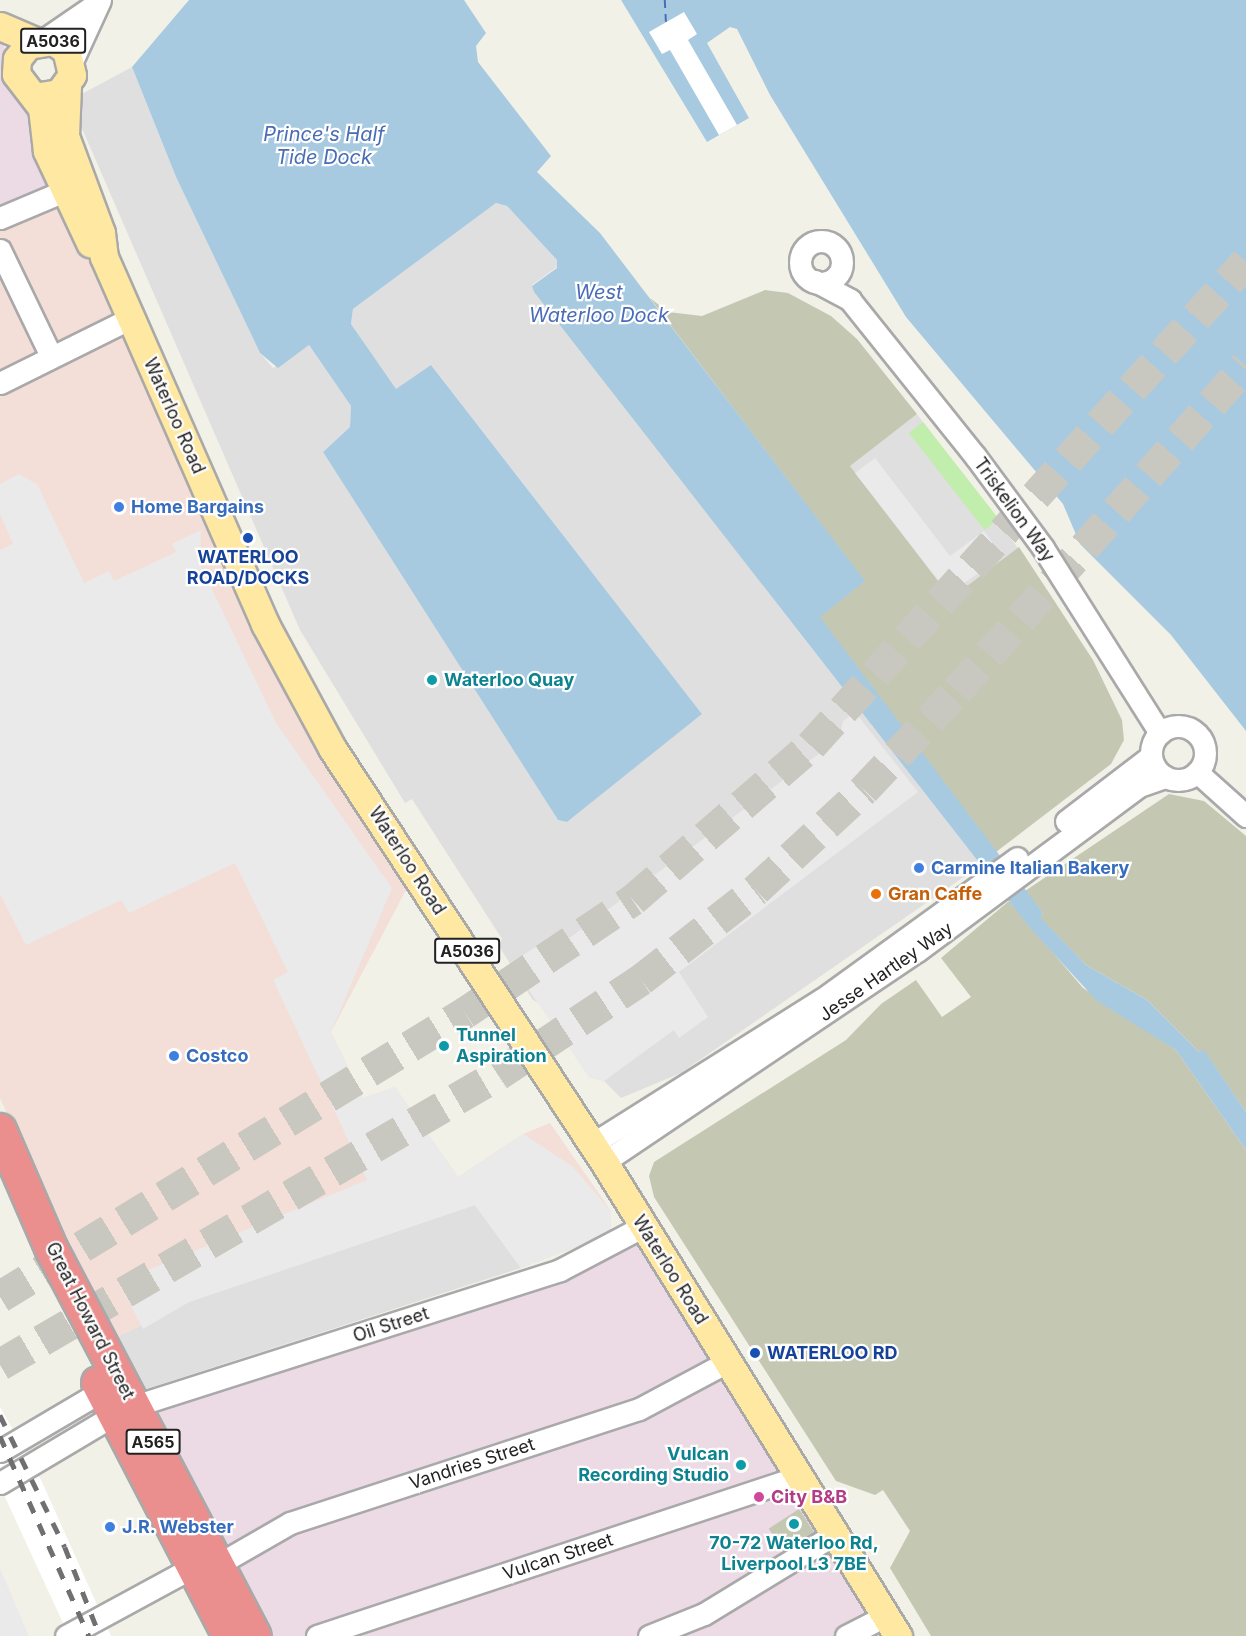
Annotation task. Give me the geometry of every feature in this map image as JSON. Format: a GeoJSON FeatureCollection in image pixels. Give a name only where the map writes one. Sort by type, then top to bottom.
{"type":"FeatureCollection","features":[{"type":"Feature","properties":{"kind":"highway","name":"Great Howard Street"},"geometry":{"type":"LineString","coordinates":[[4,1138],[26,1216]]}},
{"type":"Feature","properties":{"kind":"highway","name":"Great Howard Street"},"geometry":{"type":"LineString","coordinates":[[0,1179],[26,1216],[116,1404],[204,1566],[255,1636]]}},
{"type":"Feature","properties":{"kind":"highway","name":"Great Howard Street"},"geometry":{"type":"LineString","coordinates":[[204,1566],[229,1636]]}},
{"type":"Feature","properties":{"kind":"main road","name":"A5036"},"geometry":{"type":"LineString","coordinates":[[0,26],[40,40],[60,44],[69,74]]}},
{"type":"Feature","properties":{"kind":"main road","name":"A5036"},"geometry":{"type":"LineString","coordinates":[[0,38],[15,66],[20,85],[34,97]]}},
{"type":"Feature","properties":{"kind":"main road","name":"A5036"},"geometry":{"type":"LineString","coordinates":[[15,66],[21,51],[40,40]]}},
{"type":"Feature","properties":{"kind":"main road"},"geometry":{"type":"LineString","coordinates":[[34,97],[49,97],[69,74]]}},
{"type":"Feature","properties":{"kind":"main road","name":"Waterloo Road"},"geometry":{"type":"LineString","coordinates":[[69,74],[64,136],[101,233],[104,257],[265,624],[332,748],[598,1153],[892,1626]]}},
{"type":"Feature","properties":{"kind":"main road","name":"Waterloo Road"},"geometry":{"type":"LineString","coordinates":[[34,97],[42,108],[47,151],[62,192],[86,240],[104,257]]}},
{"type":"Feature","properties":{"kind":"street"},"geometry":{"type":"LineString","coordinates":[[40,40],[99,1]]}},
{"type":"Feature","properties":{"kind":"street"},"geometry":{"type":"LineString","coordinates":[[69,74],[99,1]]}},
{"type":"Feature","properties":{"kind":"street"},"geometry":{"type":"LineString","coordinates":[[0,218],[62,192]]}},
{"type":"Feature","properties":{"kind":"street"},"geometry":{"type":"LineString","coordinates":[[812,243],[832,244],[842,262],[832,280],[814,282],[801,266],[802,253],[812,243]]}},
{"type":"Feature","properties":{"kind":"street"},"geometry":{"type":"LineString","coordinates":[[0,250],[51,356]]}},
{"type":"Feature","properties":{"kind":"street","name":"Triskelion Way"},"geometry":{"type":"LineString","coordinates":[[842,262],[850,300]]}},
{"type":"Feature","properties":{"kind":"street","name":"Triskelion Way"},"geometry":{"type":"LineString","coordinates":[[814,282],[850,300],[1043,548],[1160,733]]}},
{"type":"Feature","properties":{"kind":"street"},"geometry":{"type":"LineString","coordinates":[[0,383],[131,318]]}},
{"type":"Feature","properties":{"kind":"street"},"geometry":{"type":"LineString","coordinates":[[1177,727],[1194,732],[1204,756],[1197,772],[1182,780],[1165,777],[1151,756],[1160,733],[1177,727]]}},
{"type":"Feature","properties":{"kind":"street","name":"Jesse Hartley Way"},"geometry":{"type":"LineString","coordinates":[[598,1153],[790,1020],[959,911],[1075,823],[1151,756]]}},
{"type":"Feature","properties":{"kind":"street"},"geometry":{"type":"LineString","coordinates":[[1197,772],[1246,816]]}},
{"type":"Feature","properties":{"kind":"street","name":"Jesse Hartley Way"},"geometry":{"type":"LineString","coordinates":[[1075,823],[1139,786],[1165,777]]}},
{"type":"Feature","properties":{"kind":"street","name":"Oil Street"},"geometry":{"type":"LineString","coordinates":[[116,1404],[560,1270],[642,1227]]}},
{"type":"Feature","properties":{"kind":"street","name":"Vandries Street"},"geometry":{"type":"LineString","coordinates":[[66,1636],[290,1523],[639,1409],[727,1362]]}},
{"type":"Feature","properties":{"kind":"street"},"geometry":{"type":"LineString","coordinates":[[0,1451],[116,1404]]}},
{"type":"Feature","properties":{"kind":"street"},"geometry":{"type":"LineString","coordinates":[[0,1483],[116,1404]]}},
{"type":"Feature","properties":{"kind":"street","name":"Vulcan Street"},"geometry":{"type":"LineString","coordinates":[[317,1636],[798,1478]]}},
{"type":"Feature","properties":{"kind":"street"},"geometry":{"type":"LineString","coordinates":[[650,1636],[704,1614],[835,1534]]}},
{"type":"Feature","properties":{"kind":"street"},"geometry":{"type":"LineString","coordinates":[[846,1636],[892,1626]]}},
{"type":"Feature","properties":{"kind":"shaded area"},"geometry":{"type":"Polygon","coordinates":[[[0,38],[236,558],[415,873],[331,1032],[363,1098],[395,1087],[458,1177],[523,1134],[550,1123],[611,1211],[610,1234],[521,1268],[475,1205],[189,1302],[117,1337],[86,1289],[0,1098],[0,38]]]}},
{"type":"Feature","properties":{"kind":"shaded area"},"geometry":{"type":"Polygon","coordinates":[[[0,38],[62,192],[0,218],[0,38]]]}},
{"type":"Feature","properties":{"kind":"shaded area"},"geometry":{"type":"Polygon","coordinates":[[[132,67],[176,177],[260,353],[273,368],[309,345],[351,406],[350,427],[323,452],[558,820],[567,822],[702,714],[432,366],[396,390],[351,324],[353,309],[496,203],[507,206],[557,260],[557,267],[532,285],[534,292],[981,865],[681,1073],[621,1098],[604,1081],[589,1077],[545,1008],[532,999],[499,946],[502,939],[412,799],[405,803],[300,630],[80,124],[78,96],[132,67]]]}},
{"type":"Feature","properties":{"kind":"shaded area"},"geometry":{"type":"Polygon","coordinates":[[[765,290],[788,293],[831,316],[857,339],[917,414],[850,466],[951,598],[1019,547],[1093,660],[1122,720],[1124,740],[1111,764],[996,852],[819,617],[864,581],[650,298],[668,312],[702,316],[765,290]]]}},
{"type":"Feature","properties":{"kind":"shaded area"},"geometry":{"type":"Polygon","coordinates":[[[917,414],[1018,548],[950,599],[849,465],[917,414]]]}},
{"type":"Feature","properties":{"kind":"shaded area"},"geometry":{"type":"Polygon","coordinates":[[[875,458],[950,556],[984,531],[1002,556],[949,594],[855,473],[875,458]]]}},
{"type":"Feature","properties":{"kind":"shaded area"},"geometry":{"type":"Polygon","coordinates":[[[19,474],[37,484],[84,583],[109,571],[114,581],[176,552],[172,544],[201,530],[200,564],[276,723],[392,888],[331,1032],[363,1098],[395,1087],[458,1177],[523,1134],[572,1166],[611,1211],[610,1234],[521,1268],[475,1205],[189,1302],[143,1329],[119,1282],[367,1180],[273,980],[288,972],[235,863],[129,913],[121,900],[26,945],[0,894],[0,550],[13,544],[0,514],[0,484],[19,474]]]}},
{"type":"Feature","properties":{"kind":"shaded area"},"geometry":{"type":"Polygon","coordinates":[[[855,712],[918,792],[679,972],[708,1017],[679,1038],[674,1030],[604,1081],[589,1077],[510,963],[539,945],[545,956],[839,739],[843,721],[855,712]]]}},
{"type":"Feature","properties":{"kind":"shaded area"},"geometry":{"type":"Polygon","coordinates":[[[1169,794],[1204,801],[1246,836],[1246,1112],[1204,1051],[1199,1052],[1147,1000],[1086,965],[1039,917],[1043,913],[1025,891],[1169,794]]]}},
{"type":"Feature","properties":{"kind":"shaded area"},"geometry":{"type":"Polygon","coordinates":[[[1009,901],[1083,988],[1176,1050],[1246,1150],[1246,1636],[931,1636],[890,1568],[910,1531],[883,1490],[875,1495],[836,1481],[654,1197],[649,1176],[654,1162],[846,1040],[881,1004],[916,980],[942,1017],[971,997],[941,958],[1009,901]]]}},
{"type":"Feature","properties":{"kind":"shaded area"},"geometry":{"type":"Polygon","coordinates":[[[475,1205],[521,1268],[146,1389],[117,1337],[189,1302],[475,1205]]]}},
{"type":"Feature","properties":{"kind":"shaded area"},"geometry":{"type":"Polygon","coordinates":[[[642,1227],[898,1636],[256,1636],[134,1407],[509,1288],[642,1227]]]}},
{"type":"Feature","properties":{"kind":"shaded area"},"geometry":{"type":"Polygon","coordinates":[[[799,1509],[816,1535],[786,1555],[769,1529],[799,1509]]]}},
{"type":"Feature","properties":{"kind":"shaded area"},"geometry":{"type":"Polygon","coordinates":[[[0,1568],[29,1636],[0,1636],[0,1568]]]}},
{"type":"Feature","properties":{"kind":"green space"},"geometry":{"type":"Polygon","coordinates":[[[923,422],[999,519],[985,530],[909,433],[923,422]]]}},
{"type":"Feature","properties":{"kind":"water"},"geometry":{"type":"Polygon","coordinates":[[[189,0],[464,0],[486,33],[476,46],[478,62],[551,156],[537,172],[600,233],[865,581],[820,617],[1043,913],[1040,917],[1086,965],[1147,1000],[1199,1052],[1204,1050],[1246,1112],[1246,1150],[1176,1050],[1097,1001],[1030,928],[534,292],[532,286],[557,268],[557,260],[507,206],[496,203],[353,309],[351,324],[396,389],[431,365],[702,714],[567,822],[558,820],[323,452],[350,427],[351,406],[309,345],[278,368],[260,353],[176,177],[132,67],[189,0]]]}},
{"type":"Feature","properties":{"kind":"water"},"geometry":{"type":"Polygon","coordinates":[[[621,0],[1246,0],[1246,731],[1171,635],[1080,544],[1063,504],[906,317],[770,95],[737,29],[730,27],[707,43],[749,118],[707,142],[621,0]]]}},
{"type":"Feature","properties":{"kind":"pier"},"geometry":{"type":"Polygon","coordinates":[[[684,12],[697,34],[688,40],[737,125],[719,135],[670,50],[662,54],[649,32],[684,12]]]}},
{"type":"Feature","properties":{"kind":"pier"},"geometry":{"type":"Polygon","coordinates":[[[0,1407],[42,1482],[111,1636],[69,1636],[0,1486],[0,1407]]]}},
{"type":"Feature","properties":{"kind":"ferry route"},"geometry":{"type":"LineString","coordinates":[[665,0],[666,22]]}},
{"type":"Feature","properties":{"kind":"tunnel"},"geometry":{"type":"LineString","coordinates":[[0,1297],[465,1013],[633,900],[811,746],[1246,262]]}},
{"type":"Feature","properties":{"kind":"tunnel"},"geometry":{"type":"LineString","coordinates":[[0,1365],[498,1075],[641,980],[756,890],[864,790],[957,691],[1246,366]]}},
{"type":"Feature","properties":{"kind":"railway"},"geometry":{"type":"LineString","coordinates":[[0,1415],[65,1547],[100,1636]]}},
{"type":"Feature","properties":{"kind":"railway"},"geometry":{"type":"LineString","coordinates":[[0,1436],[89,1636]]}},
{"type":"Feature","properties":{"kind":"place","name":"Home Bargains"},"geometry":{"type":"Point","coordinates":[119,507]}},
{"type":"Feature","properties":{"kind":"place","name":"WATERLOO ROAD/DOCKS"},"geometry":{"type":"Point","coordinates":[248,538]}},
{"type":"Feature","properties":{"kind":"place","name":"Waterloo Quay"},"geometry":{"type":"Point","coordinates":[432,680]}},
{"type":"Feature","properties":{"kind":"place","name":"Carmine Italian Bakery"},"geometry":{"type":"Point","coordinates":[919,868]}},
{"type":"Feature","properties":{"kind":"place","name":"Gran Caffe"},"geometry":{"type":"Point","coordinates":[876,894]}},
{"type":"Feature","properties":{"kind":"place","name":"Tunnel Aspiration"},"geometry":{"type":"Point","coordinates":[444,1046]}},
{"type":"Feature","properties":{"kind":"place","name":"Costco"},"geometry":{"type":"Point","coordinates":[174,1056]}},
{"type":"Feature","properties":{"kind":"place","name":"WATERLOO RD"},"geometry":{"type":"Point","coordinates":[755,1353]}},
{"type":"Feature","properties":{"kind":"place","name":"Vulcan Recording Studio"},"geometry":{"type":"Point","coordinates":[741,1465]}},
{"type":"Feature","properties":{"kind":"place","name":"City B&B"},"geometry":{"type":"Point","coordinates":[759,1497]}},
{"type":"Feature","properties":{"kind":"place","name":"70-72 Waterloo Rd, Liverpool L3 7BE"},"geometry":{"type":"Point","coordinates":[794,1524]}},
{"type":"Feature","properties":{"kind":"place","name":"J.R. Webster"},"geometry":{"type":"Point","coordinates":[110,1527]}},
{"type":"Feature","properties":{"kind":"water label","name":"Prince's Half Tide Dock"},"geometry":{"type":"Point","coordinates":[324,146]}},
{"type":"Feature","properties":{"kind":"water label","name":"West Waterloo Dock"},"geometry":{"type":"Point","coordinates":[599,304]}}]}
